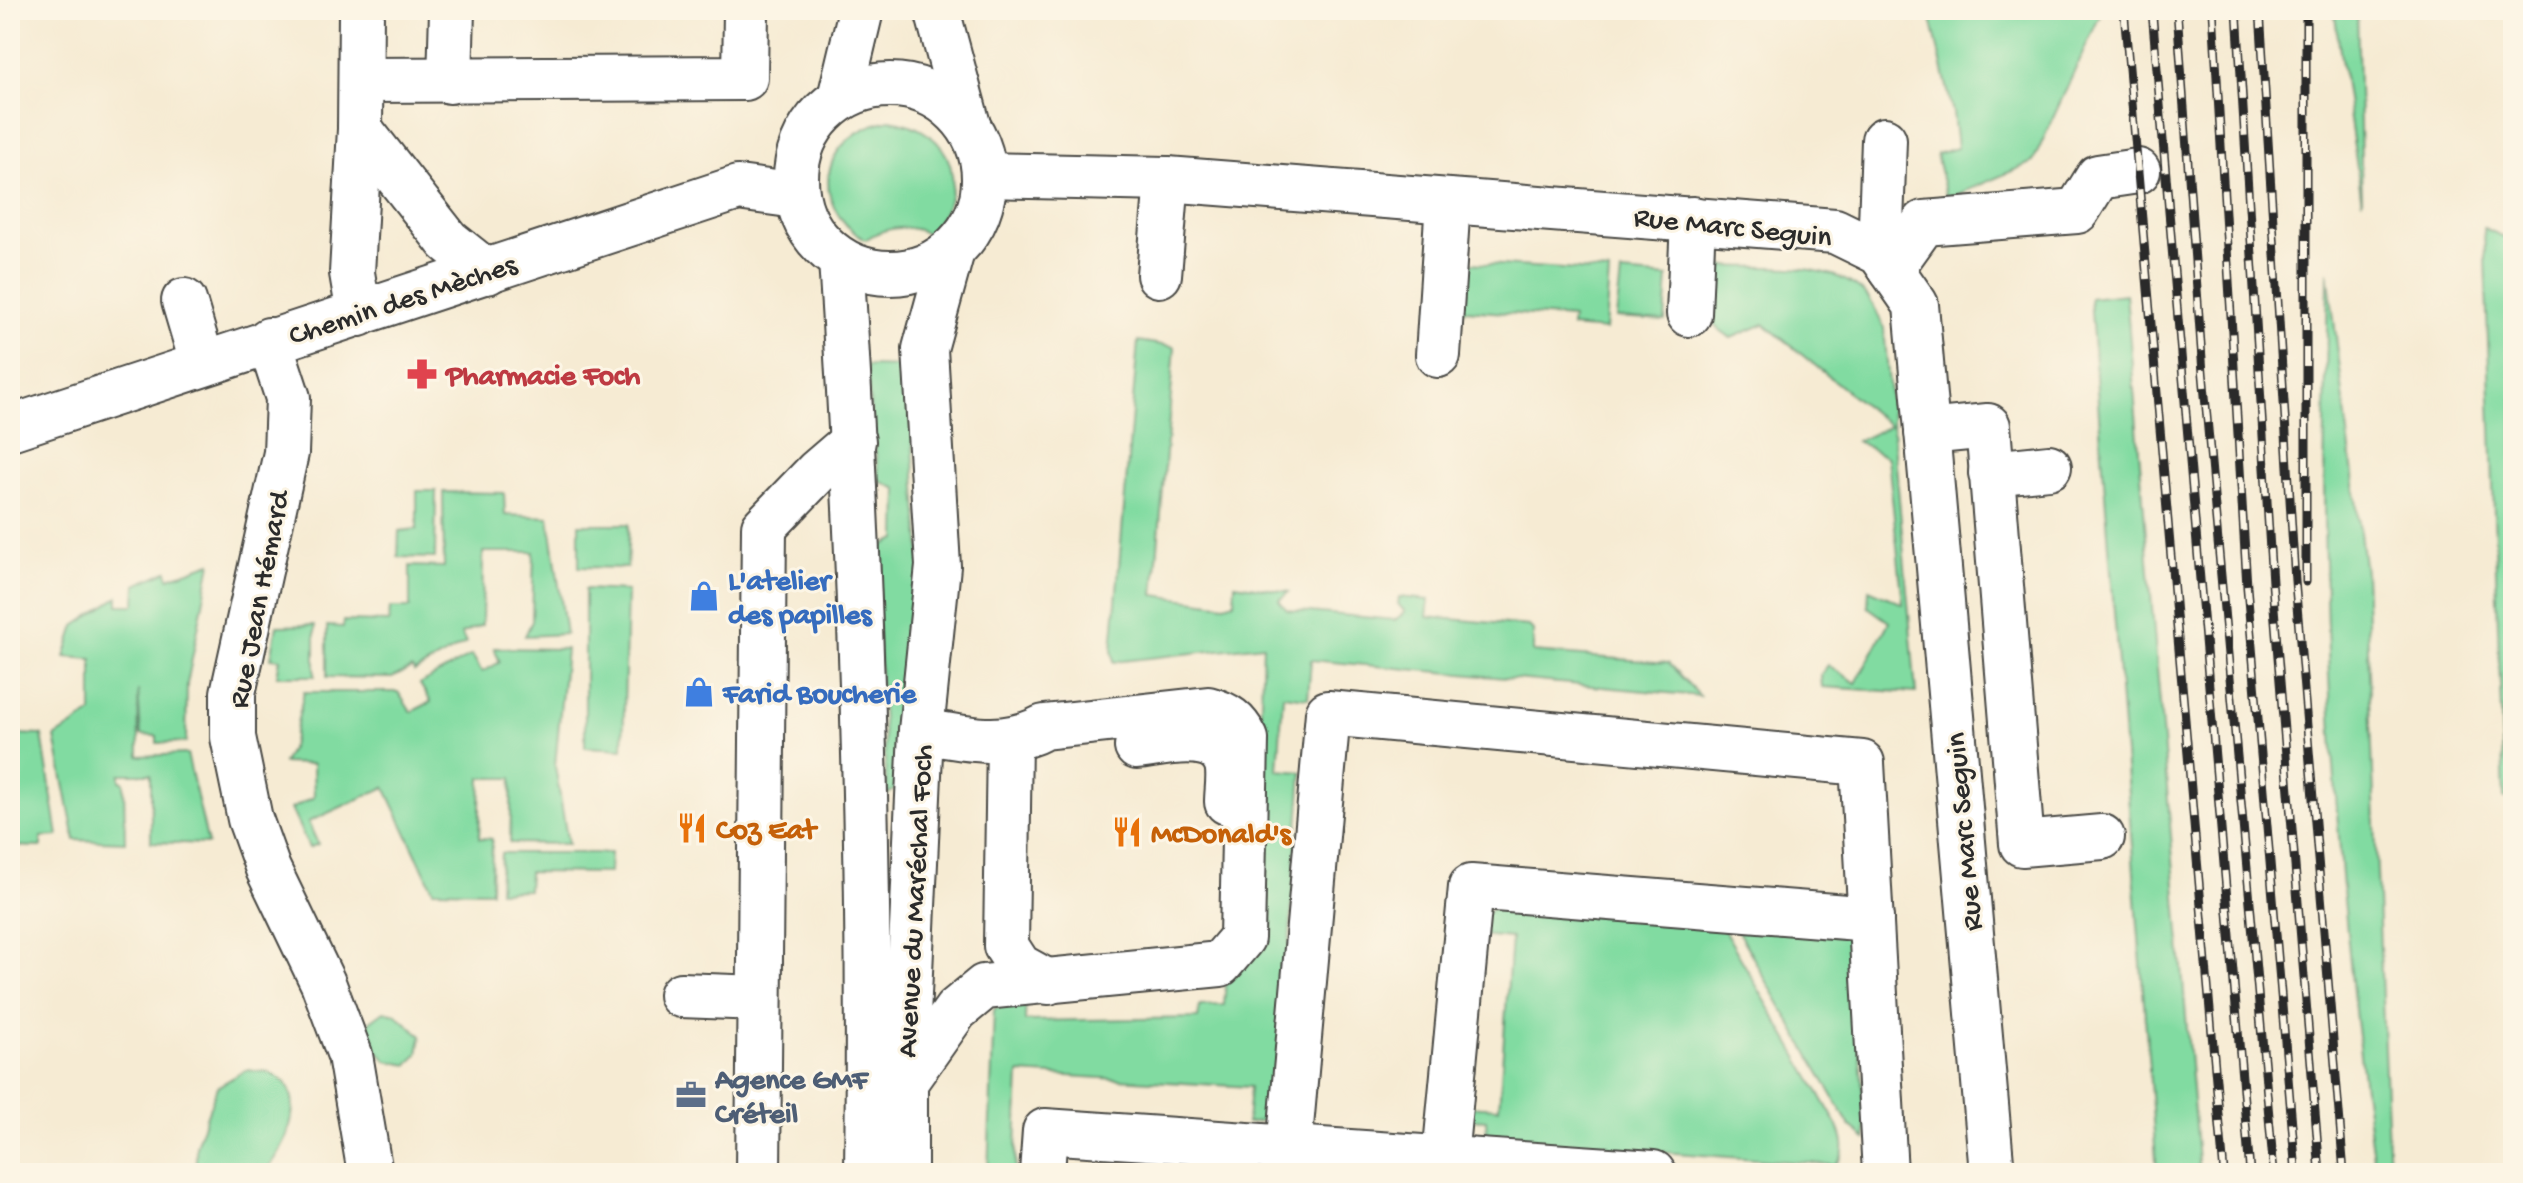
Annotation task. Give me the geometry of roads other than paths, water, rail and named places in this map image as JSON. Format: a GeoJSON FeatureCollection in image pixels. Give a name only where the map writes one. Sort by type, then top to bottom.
{"type":"FeatureCollection","features":[{"type":"Feature","properties":{"kind":"street"},"geometry":{"type":"LineString","coordinates":[[359,314],[352,273],[360,129],[361,10]]}},
{"type":"Feature","properties":{"kind":"street"},"geometry":{"type":"LineString","coordinates":[[450,81],[452,10]]}},
{"type":"Feature","properties":{"kind":"street"},"geometry":{"type":"LineString","coordinates":[[361,80],[745,78],[746,10]]}},
{"type":"Feature","properties":{"kind":"street"},"geometry":{"type":"LineString","coordinates":[[840,98],[861,10]]}},
{"type":"Feature","properties":{"kind":"street"},"geometry":{"type":"LineString","coordinates":[[937,10],[968,125],[981,149],[985,175],[982,204],[971,230],[952,251],[928,267],[898,274],[869,271],[841,260],[820,243],[805,221],[797,196],[796,168],[803,141],[819,116],[840,98],[867,87],[910,87],[924,90],[949,104],[968,125]]}},
{"type":"Feature","properties":{"kind":"street"},"geometry":{"type":"LineString","coordinates":[[360,129],[448,241],[487,272]]}},
{"type":"Feature","properties":{"kind":"street"},"geometry":{"type":"LineString","coordinates":[[1884,140],[1886,261]]}},
{"type":"Feature","properties":{"kind":"street"},"geometry":{"type":"LineString","coordinates":[[1886,261],[1924,223],[2077,211],[2098,177],[2138,171]]}},
{"type":"Feature","properties":{"kind":"street","name":"Rue Marc Seguin"},"geometry":{"type":"LineString","coordinates":[[985,175],[1167,179],[1835,231],[1886,261],[1916,305],[1992,1173]]}},
{"type":"Feature","properties":{"kind":"street"},"geometry":{"type":"LineString","coordinates":[[1159,275],[1167,179]]}},
{"type":"Feature","properties":{"kind":"street","name":"Chemin des Mèches"},"geometry":{"type":"LineString","coordinates":[[10,428],[202,362],[359,314],[738,188],[797,196]]}},
{"type":"Feature","properties":{"kind":"street"},"geometry":{"type":"LineString","coordinates":[[1438,355],[1448,201]]}},
{"type":"Feature","properties":{"kind":"street"},"geometry":{"type":"LineString","coordinates":[[1689,314],[1693,219]]}},
{"type":"Feature","properties":{"kind":"street","name":"Avenue du Maréchal Foch"},"geometry":{"type":"LineString","coordinates":[[905,1173],[905,1082],[921,731],[938,566],[925,349],[952,251]]}},
{"type":"Feature","properties":{"kind":"street","name":"Avenue du Maréchal Foch"},"geometry":{"type":"LineString","coordinates":[[841,260],[853,441],[870,992],[867,1173]]}},
{"type":"Feature","properties":{"kind":"street"},"geometry":{"type":"LineString","coordinates":[[184,301],[202,362]]}},
{"type":"Feature","properties":{"kind":"street","name":"Rue Jean Hémard"},"geometry":{"type":"LineString","coordinates":[[269,340],[288,398],[287,440],[233,693],[233,737],[250,819],[268,869],[323,983],[350,1055],[370,1173]]}},
{"type":"Feature","properties":{"kind":"street"},"geometry":{"type":"LineString","coordinates":[[1927,432],[1988,426],[2022,844],[2102,837]]}},
{"type":"Feature","properties":{"kind":"street"},"geometry":{"type":"LineString","coordinates":[[758,1173],[764,527],[817,472],[853,441]]}},
{"type":"Feature","properties":{"kind":"street"},"geometry":{"type":"LineString","coordinates":[[1991,473],[2049,467]]}},
{"type":"Feature","properties":{"kind":"street"},"geometry":{"type":"LineString","coordinates":[[905,1082],[956,1010],[984,987],[1220,964],[1242,938],[1246,739],[1239,725],[1226,714],[1208,709],[1044,727],[1017,739],[988,742],[921,731]]}},
{"type":"Feature","properties":{"kind":"street"},"geometry":{"type":"LineString","coordinates":[[1289,1149],[1328,713],[1862,763],[1885,1173]]}},
{"type":"Feature","properties":{"kind":"street"},"geometry":{"type":"LineString","coordinates":[[1017,739],[1006,946],[1019,966],[1048,982]]}},
{"type":"Feature","properties":{"kind":"street"},"geometry":{"type":"LineString","coordinates":[[1962,832],[2020,826]]}},
{"type":"Feature","properties":{"kind":"street"},"geometry":{"type":"LineString","coordinates":[[1445,1158],[1471,887],[1871,919]]}},
{"type":"Feature","properties":{"kind":"street"},"geometry":{"type":"LineString","coordinates":[[681,995],[759,998]]}},
{"type":"Feature","properties":{"kind":"street"},"geometry":{"type":"LineString","coordinates":[[1042,1173],[1045,1131],[1653,1173]]}},
{"type":"Feature","properties":{"kind":"railway"},"geometry":{"type":"LineString","coordinates":[[2124,10],[2224,1173]]}},
{"type":"Feature","properties":{"kind":"railway"},"geometry":{"type":"LineString","coordinates":[[2152,10],[2250,1173]]}},
{"type":"Feature","properties":{"kind":"railway"},"geometry":{"type":"LineString","coordinates":[[2177,10],[2203,373],[2274,1173]]}},
{"type":"Feature","properties":{"kind":"railway"},"geometry":{"type":"LineString","coordinates":[[2213,10],[2247,587],[2296,1173]]}},
{"type":"Feature","properties":{"kind":"railway"},"geometry":{"type":"LineString","coordinates":[[2237,10],[2272,583],[2320,1173]]}},
{"type":"Feature","properties":{"kind":"railway"},"geometry":{"type":"LineString","coordinates":[[2260,10],[2295,581],[2344,1173]]}},
{"type":"Feature","properties":{"kind":"railway"},"geometry":{"type":"LineString","coordinates":[[2306,10],[2306,582]]}},
{"type":"Feature","properties":{"kind":"place","name":"Pharmacie Foch"},"geometry":{"type":"Point","coordinates":[422,374]}},
{"type":"Feature","properties":{"kind":"place","name":"L'atelier des papilles"},"geometry":{"type":"Point","coordinates":[704,596]}},
{"type":"Feature","properties":{"kind":"place","name":"Farid Boucherie"},"geometry":{"type":"Point","coordinates":[699,692]}},
{"type":"Feature","properties":{"kind":"place","name":"Coz Eat"},"geometry":{"type":"Point","coordinates":[692,828]}},
{"type":"Feature","properties":{"kind":"place","name":"McDonald's"},"geometry":{"type":"Point","coordinates":[1127,832]}},
{"type":"Feature","properties":{"kind":"place","name":"Agence GMF Créteil"},"geometry":{"type":"Point","coordinates":[691,1095]}}]}
